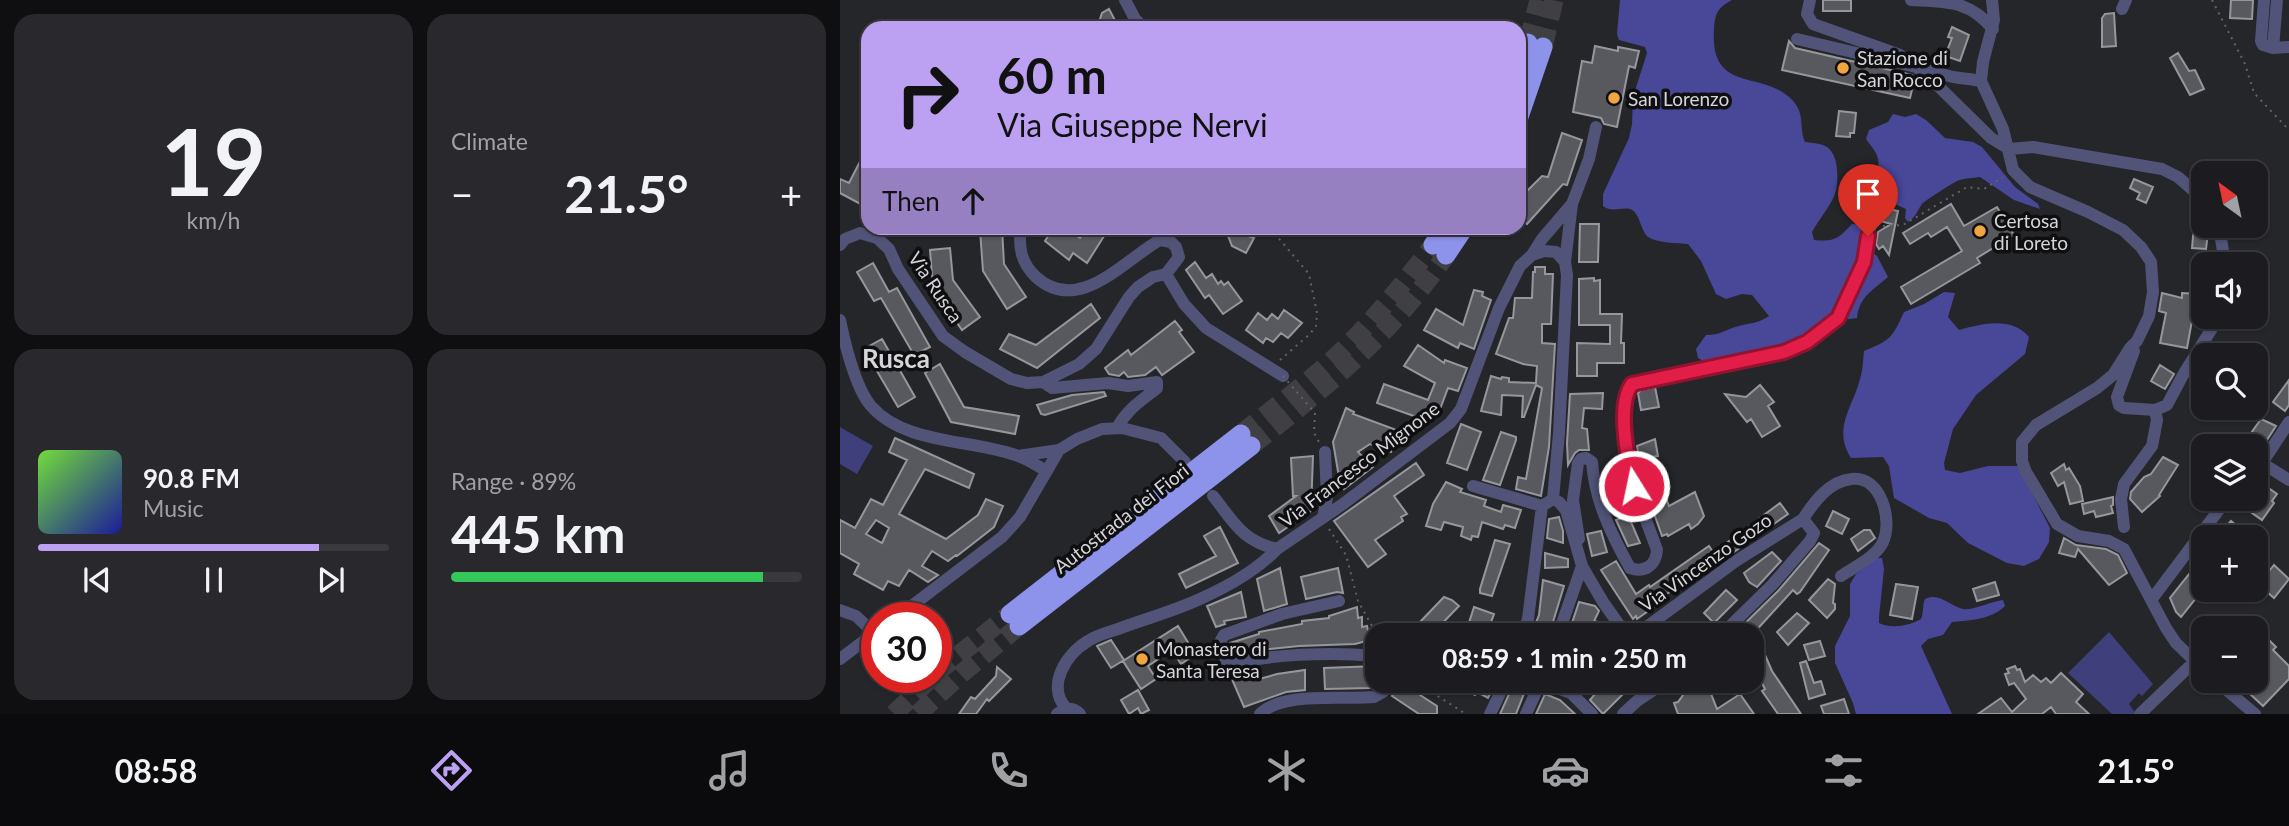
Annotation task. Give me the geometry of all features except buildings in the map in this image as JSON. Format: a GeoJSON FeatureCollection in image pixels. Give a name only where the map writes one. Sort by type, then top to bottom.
{"type":"FeatureCollection","features":[{"type":"Feature","properties":{"kind":"highway"},"geometry":{"type":"LineString","coordinates":[[1526,61],[1535,45],[1526,86]]}},
{"type":"Feature","properties":{"kind":"highway"},"geometry":{"type":"LineString","coordinates":[[1443,235],[1440,250],[1456,235]]}},
{"type":"Feature","properties":{"kind":"highway","name":"Autostrada dei Fiori"},"geometry":{"type":"LineString","coordinates":[[1015,620],[1246,440]]}},
{"type":"Feature","properties":{"kind":"street"},"geometry":{"type":"LineString","coordinates":[[1125,0],[1137,21]]}},
{"type":"Feature","properties":{"kind":"street"},"geometry":{"type":"LineString","coordinates":[[1810,0],[1807,14],[1813,24],[1891,53],[1916,59],[1938,74],[1981,81]]}},
{"type":"Feature","properties":{"kind":"street"},"geometry":{"type":"LineString","coordinates":[[1912,0],[1969,6],[1989,24]]}},
{"type":"Feature","properties":{"kind":"street"},"geometry":{"type":"LineString","coordinates":[[1979,0],[1989,24]]}},
{"type":"Feature","properties":{"kind":"street"},"geometry":{"type":"LineString","coordinates":[[1992,0],[1981,81],[2003,129],[2013,170],[2030,187],[2123,230],[2141,247],[2151,262],[2153,292],[2149,316],[2117,397],[2119,405],[2124,408],[2155,410],[2167,405],[2212,329]]}},
{"type":"Feature","properties":{"kind":"street"},"geometry":{"type":"LineString","coordinates":[[2264,0],[2261,40],[2263,45],[2273,48],[2289,47]]}},
{"type":"Feature","properties":{"kind":"street"},"geometry":{"type":"LineString","coordinates":[[2273,48],[2277,0]]}},
{"type":"Feature","properties":{"kind":"street"},"geometry":{"type":"LineString","coordinates":[[1797,39],[1916,67],[1991,138],[2009,149],[2033,147],[2162,169],[2178,177],[2191,188]]}},
{"type":"Feature","properties":{"kind":"street","name":"Via Francesco Mignone"},"geometry":{"type":"LineString","coordinates":[[1526,623],[1547,502],[1561,387],[1567,275],[1565,262],[1572,204],[1589,159],[1597,127]]}},
{"type":"Feature","properties":{"kind":"street","name":"Via Francesco Mignone"},"geometry":{"type":"LineString","coordinates":[[1061,711],[1057,693],[1060,672],[1086,642],[1219,590],[1268,559],[1277,549],[1325,522],[1450,423],[1461,409],[1499,308],[1520,266],[1532,255],[1572,204]]}},
{"type":"Feature","properties":{"kind":"street"},"geometry":{"type":"LineString","coordinates":[[1577,550],[1580,536],[1573,500],[1578,463],[1586,458],[1592,462],[1599,505],[1630,568],[1646,569],[1654,561],[1657,550],[1629,466],[1624,417],[1628,389],[1637,382],[1784,352],[1825,330],[1838,318],[1864,262],[1875,210]]}},
{"type":"Feature","properties":{"kind":"street","name":"Via Rusca"},"geometry":{"type":"LineString","coordinates":[[840,245],[845,239],[861,233]]}},
{"type":"Feature","properties":{"kind":"street","name":"Via Rusca"},"geometry":{"type":"LineString","coordinates":[[867,235],[877,238],[889,249],[898,269],[943,336],[1011,379],[1027,383],[1043,382],[1052,388],[1108,383],[1128,386],[1157,382],[1157,388],[1135,404],[1124,415],[1117,428]]}},
{"type":"Feature","properties":{"kind":"street"},"geometry":{"type":"LineString","coordinates":[[1020,235],[1022,257],[1036,277],[1056,289],[1077,289],[1103,280],[1160,240],[1171,242],[1179,257],[1166,274],[1153,277],[1138,287],[1117,313],[1096,349],[1079,364],[1043,382]]}},
{"type":"Feature","properties":{"kind":"street"},"geometry":{"type":"LineString","coordinates":[[1532,255],[1544,251],[1556,253],[1565,262]]}},
{"type":"Feature","properties":{"kind":"street"},"geometry":{"type":"LineString","coordinates":[[1166,274],[1184,304],[1206,328],[1283,376]]}},
{"type":"Feature","properties":{"kind":"street"},"geometry":{"type":"LineString","coordinates":[[840,320],[846,352],[870,405],[889,422],[928,437],[1018,456],[1047,471]]}},
{"type":"Feature","properties":{"kind":"street"},"geometry":{"type":"LineString","coordinates":[[2137,341],[2113,376],[2036,425],[2022,442],[2021,453],[2026,472],[2057,524],[2078,536],[2109,541],[2124,549],[2166,628],[2191,657]]}},
{"type":"Feature","properties":{"kind":"street"},"geometry":{"type":"LineString","coordinates":[[2124,527],[2121,499],[2124,484],[2151,446],[2157,420],[2155,410]]}},
{"type":"Feature","properties":{"kind":"street"},"geometry":{"type":"LineString","coordinates":[[2289,422],[2262,463],[2289,480]]}},
{"type":"Feature","properties":{"kind":"street"},"geometry":{"type":"LineString","coordinates":[[1018,456],[1059,450],[1102,429],[1117,428],[1161,438],[1185,462]]}},
{"type":"Feature","properties":{"kind":"street"},"geometry":{"type":"LineString","coordinates":[[917,602],[1002,537],[1020,517],[1059,450]]}},
{"type":"Feature","properties":{"kind":"street"},"geometry":{"type":"LineString","coordinates":[[1325,452],[1325,522]]}},
{"type":"Feature","properties":{"kind":"street"},"geometry":{"type":"LineString","coordinates":[[1733,623],[1773,584],[1810,541],[1815,533],[1803,519],[1821,495],[1837,484],[1851,479],[1863,480],[1881,498],[1887,513],[1883,541],[1872,555],[1841,576]]}},
{"type":"Feature","properties":{"kind":"street"},"geometry":{"type":"LineString","coordinates":[[1473,486],[1547,502],[1559,502],[1566,510],[1582,566],[1562,623]]}},
{"type":"Feature","properties":{"kind":"street","name":"Via Francesco Mignone"},"geometry":{"type":"LineString","coordinates":[[1213,496],[1246,537],[1258,545],[1277,549]]}},
{"type":"Feature","properties":{"kind":"street"},"geometry":{"type":"LineString","coordinates":[[2152,599],[2218,511]]}},
{"type":"Feature","properties":{"kind":"street","name":"Via Vincenzo Gozo"},"geometry":{"type":"LineString","coordinates":[[1582,566],[1625,633],[1637,634],[1725,569],[1803,519]]}},
{"type":"Feature","properties":{"kind":"street"},"geometry":{"type":"LineString","coordinates":[[1339,601],[1282,614],[1224,635],[1220,642],[1224,658],[1227,663],[1232,663],[1317,653],[1365,655]]}},
{"type":"Feature","properties":{"kind":"street"},"geometry":{"type":"LineString","coordinates":[[840,610],[861,620]]}},
{"type":"Feature","properties":{"kind":"street"},"geometry":{"type":"LineString","coordinates":[[840,659],[861,643]]}},
{"type":"Feature","properties":{"kind":"street"},"geometry":{"type":"LineString","coordinates":[[2140,714],[2191,673]]}},
{"type":"Feature","properties":{"kind":"street"},"geometry":{"type":"LineString","coordinates":[[1260,714],[1280,701],[1374,697],[1381,693]]}},
{"type":"Feature","properties":{"kind":"street"},"geometry":{"type":"LineString","coordinates":[[1490,714],[1500,693]]}},
{"type":"Feature","properties":{"kind":"street"},"geometry":{"type":"LineString","coordinates":[[1526,714],[1536,693]]}},
{"type":"Feature","properties":{"kind":"street"},"geometry":{"type":"LineString","coordinates":[[1571,693],[1592,714]]}},
{"type":"Feature","properties":{"kind":"street"},"geometry":{"type":"LineString","coordinates":[[1623,714],[1649,693]]}},
{"type":"Feature","properties":{"kind":"street"},"geometry":{"type":"LineString","coordinates":[[2230,693],[2255,714]]}},
{"type":"Feature","properties":{"kind":"street"},"geometry":{"type":"LineString","coordinates":[[1061,711],[1074,709],[1080,714]]}},
{"type":"Feature","properties":{"kind":"path"},"geometry":{"type":"LineString","coordinates":[[2212,0],[2245,64],[2254,93],[2289,131]]}},
{"type":"Feature","properties":{"kind":"path"},"geometry":{"type":"LineString","coordinates":[[1871,225],[1903,225],[1967,187],[1984,189],[2013,170]]}},
{"type":"Feature","properties":{"kind":"path"},"geometry":{"type":"LineString","coordinates":[[1267,235],[1309,274],[1317,313],[1316,326],[1311,334],[1272,368]]}},
{"type":"Feature","properties":{"kind":"path"},"geometry":{"type":"LineString","coordinates":[[1283,376],[1315,413],[1314,433],[1325,452]]}},
{"type":"Feature","properties":{"kind":"path"},"geometry":{"type":"LineString","coordinates":[[1325,522],[1346,555],[1358,601],[1370,623]]}},
{"type":"Feature","properties":{"kind":"path"},"geometry":{"type":"LineString","coordinates":[[1433,693],[1466,714]]}},
{"type":"Feature","properties":{"kind":"shaded area"},"geometry":{"type":"Polygon","coordinates":[[[1620,0],[1732,0],[1720,9],[1715,20],[1715,51],[1721,64],[1730,73],[1782,92],[1797,107],[1805,142],[1825,146],[1834,156],[1837,169],[1835,194],[1812,232],[1814,240],[1831,240],[1852,224],[1862,225],[1864,246],[1877,256],[1888,277],[1864,299],[1857,318],[1834,315],[1796,340],[1771,351],[1705,362],[1698,358],[1696,349],[1706,335],[1718,334],[1769,316],[1752,295],[1742,294],[1726,299],[1716,294],[1701,261],[1688,244],[1652,239],[1645,234],[1633,211],[1603,206],[1603,194],[1629,138],[1633,97],[1647,53],[1645,47],[1619,40],[1617,34],[1620,0]]]}},
{"type":"Feature","properties":{"kind":"shaded area"},"geometry":{"type":"Polygon","coordinates":[[[1893,114],[1905,117],[1916,114],[1945,138],[1973,142],[1982,147],[2015,187],[2038,204],[2040,209],[2014,200],[1980,177],[1960,180],[1945,188],[1924,202],[1908,222],[1905,218],[1906,209],[1886,200],[1870,206],[1868,204],[1879,164],[1866,139],[1869,130],[1888,122],[1893,114]]]}},
{"type":"Feature","properties":{"kind":"shaded area"},"geometry":{"type":"Polygon","coordinates":[[[1944,292],[1955,293],[1948,317],[1959,330],[1996,323],[2014,326],[2029,337],[2025,354],[1976,395],[1953,429],[1944,463],[1945,470],[1960,473],[1988,466],[2018,466],[2050,528],[2049,542],[2039,559],[2024,566],[2007,563],[1968,543],[1947,523],[1929,518],[1894,498],[1889,466],[1883,457],[1851,458],[1843,437],[1846,418],[1861,376],[1864,351],[1890,337],[1904,312],[1944,292]]]}},
{"type":"Feature","properties":{"kind":"shaded area"},"geometry":{"type":"Polygon","coordinates":[[[840,427],[873,446],[857,474],[840,464],[840,427]]]}},
{"type":"Feature","properties":{"kind":"shaded area"},"geometry":{"type":"Polygon","coordinates":[[[1877,558],[1882,558],[1884,569],[1879,623],[1884,625],[1900,626],[1921,619],[1925,599],[1930,597],[1940,598],[1967,609],[2003,600],[2005,606],[1999,611],[1980,618],[1952,622],[1943,635],[1928,639],[1921,646],[1952,714],[1856,714],[1835,663],[1835,646],[1850,616],[1850,584],[1856,574],[1877,558]]]}},
{"type":"Feature","properties":{"kind":"shaded area"},"geometry":{"type":"Polygon","coordinates":[[[2109,632],[2153,684],[2142,696],[2139,693],[2129,704],[2136,714],[2112,714],[2068,673],[2109,632]]]}},
{"type":"Feature","properties":{"kind":"tunnel"},"geometry":{"type":"LineString","coordinates":[[1528,43],[1539,0]]}},
{"type":"Feature","properties":{"kind":"tunnel"},"geometry":{"type":"LineString","coordinates":[[1543,47],[1554,0]]}},
{"type":"Feature","properties":{"kind":"tunnel"},"geometry":{"type":"LineString","coordinates":[[1241,434],[1340,353],[1364,329],[1433,245]]}},
{"type":"Feature","properties":{"kind":"tunnel"},"geometry":{"type":"LineString","coordinates":[[1251,446],[1331,381],[1380,335],[1425,284],[1446,255]]}},
{"type":"Feature","properties":{"kind":"tunnel"},"geometry":{"type":"LineString","coordinates":[[952,660],[1010,614]]}},
{"type":"Feature","properties":{"kind":"tunnel"},"geometry":{"type":"LineString","coordinates":[[918,714],[1019,626]]}},
{"type":"Feature","properties":{"kind":"tunnel"},"geometry":{"type":"LineString","coordinates":[[894,714],[916,693]]}},
{"type":"Feature","properties":{"kind":"place","name":"Stazione di San Rocco"},"geometry":{"type":"Point","coordinates":[1843,68]}},
{"type":"Feature","properties":{"kind":"place","name":"San Lorenzo"},"geometry":{"type":"Point","coordinates":[1614,98]}},
{"type":"Feature","properties":{"kind":"place","name":"Certosa di Loreto"},"geometry":{"type":"Point","coordinates":[1980,231]}},
{"type":"Feature","properties":{"kind":"place","name":"Monastero di Santa Teresa"},"geometry":{"type":"Point","coordinates":[1142,659]}},
{"type":"Feature","properties":{"kind":"district","name":"Rusca"},"geometry":{"type":"Point","coordinates":[896,358]}},
{"type":"Feature","properties":{"kind":"route"},"geometry":{"type":"LineString","coordinates":[[1634,486],[1624,417],[1625,398],[1632,384],[1784,352],[1807,342],[1838,318],[1864,262],[1868,236]]}}]}
